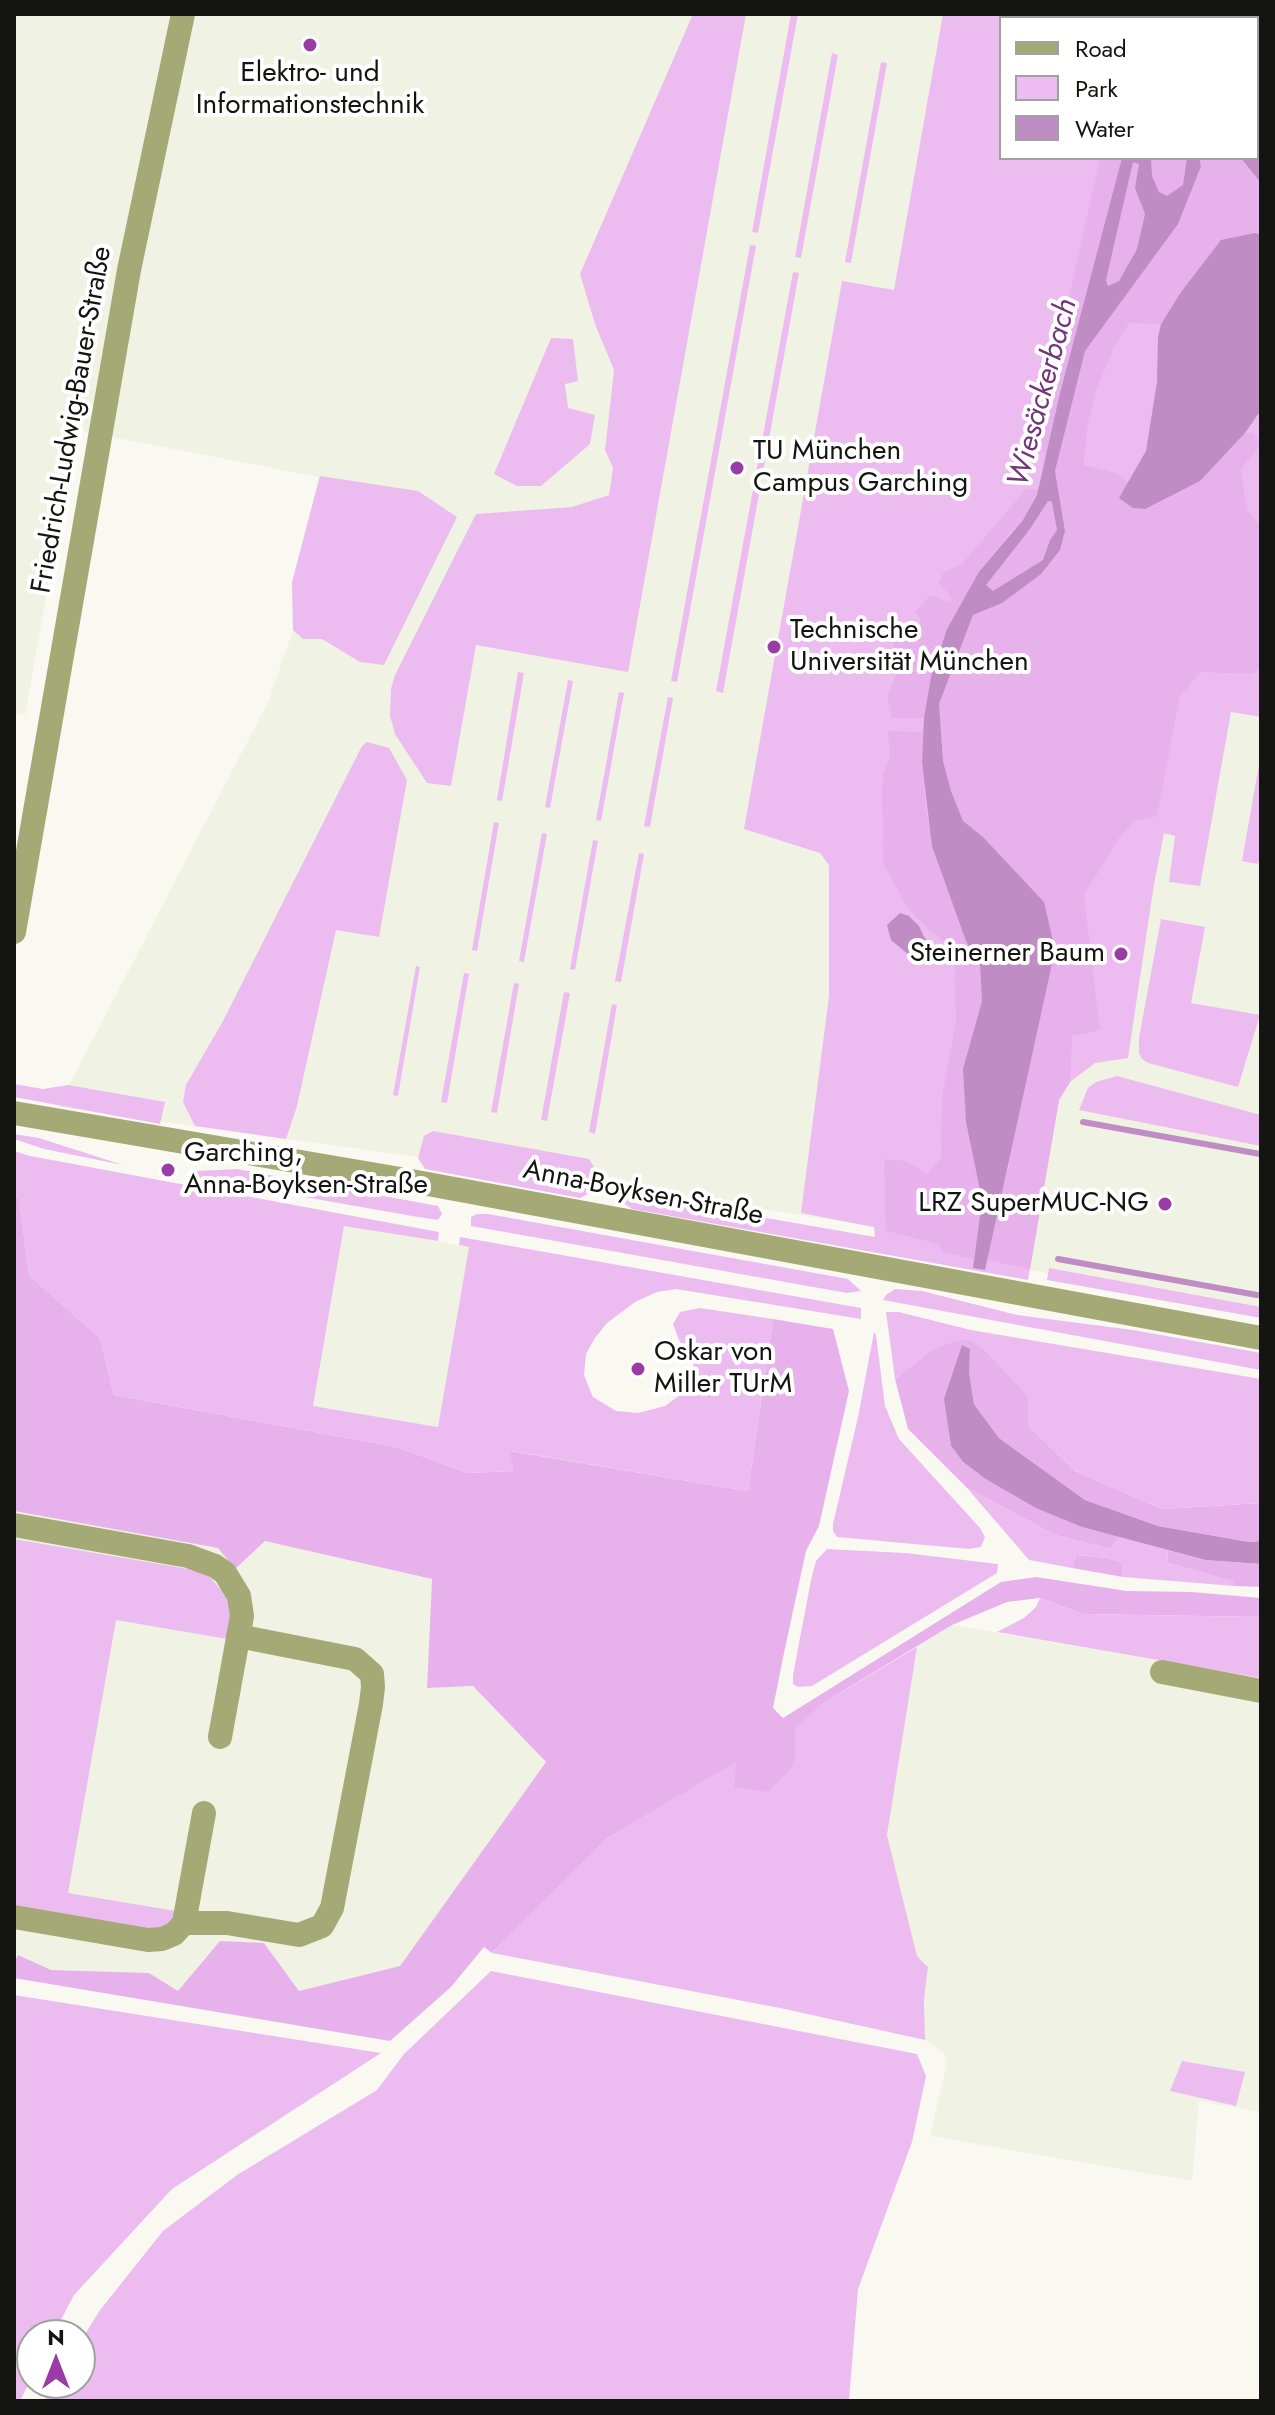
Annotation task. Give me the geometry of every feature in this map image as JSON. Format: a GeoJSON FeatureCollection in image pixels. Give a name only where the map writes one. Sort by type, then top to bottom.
{"type":"FeatureCollection","features":[{"type":"Feature","properties":{"kind":"street","name":"Friedrich-Ludwig-Bauer-Straße"},"geometry":{"type":"LineString","coordinates":[[14,932],[129,270],[183,14]]}},
{"type":"Feature","properties":{"kind":"street","name":"Anna-Boyksen-Straße"},"geometry":{"type":"LineString","coordinates":[[14,1113],[434,1185],[1261,1338]]}},
{"type":"Feature","properties":{"kind":"street"},"geometry":{"type":"LineString","coordinates":[[14,1525],[188,1556],[225,1573],[239,1596],[242,1616],[220,1737]]}},
{"type":"Feature","properties":{"kind":"street"},"geometry":{"type":"LineString","coordinates":[[184,1923],[227,1923],[299,1935],[322,1926],[332,1908],[368,1719],[373,1680],[363,1664],[346,1656],[238,1636]]}},
{"type":"Feature","properties":{"kind":"street"},"geometry":{"type":"LineString","coordinates":[[1162,1672],[1261,1691]]}},
{"type":"Feature","properties":{"kind":"street"},"geometry":{"type":"LineString","coordinates":[[14,1917],[148,1940],[174,1934],[184,1923],[204,1813]]}},
{"type":"Feature","properties":{"kind":"shaded area","name":"Technische Universität München"},"geometry":{"type":"Polygon","coordinates":[[[14,14],[1261,14],[1261,1309],[999,1265],[874,1227],[618,1185],[58,1107],[269,700],[293,630],[292,582],[319,477],[76,430],[25,715],[14,713],[14,14]]]}},
{"type":"Feature","properties":{"kind":"shaded area"},"geometry":{"type":"Polygon","coordinates":[[[1100,160],[1122,160],[1046,457],[1038,441],[1045,388],[1100,160]]]}},
{"type":"Feature","properties":{"kind":"shaded area"},"geometry":{"type":"Polygon","coordinates":[[[1151,160],[1187,160],[1183,185],[1167,197],[1159,192],[1152,176],[1151,160]]]}},
{"type":"Feature","properties":{"kind":"shaded area"},"geometry":{"type":"Polygon","coordinates":[[[1200,160],[1243,160],[1261,183],[1261,235],[1255,233],[1221,240],[1161,324],[1129,323],[1114,347],[1096,391],[1087,429],[1084,465],[1115,473],[1129,483],[1120,498],[1223,457],[1245,433],[1253,433],[1261,443],[1241,469],[1247,510],[1261,526],[1261,665],[1253,674],[1201,672],[1180,696],[1157,816],[1135,821],[1119,838],[1084,895],[1100,1030],[1072,1036],[1070,1082],[1059,1100],[1030,1269],[987,1260],[998,1202],[1009,1166],[983,837],[963,821],[951,791],[943,760],[939,704],[973,615],[1002,603],[1060,550],[1065,531],[1055,471],[1085,351],[1178,224],[1201,166],[1200,160]]]}},
{"type":"Feature","properties":{"kind":"shaded area"},"geometry":{"type":"Polygon","coordinates":[[[1133,161],[1139,164],[1135,188],[1145,213],[1137,249],[1119,281],[1108,286],[1106,280],[1133,161]]]}},
{"type":"Feature","properties":{"kind":"shaded area"},"geometry":{"type":"Polygon","coordinates":[[[1026,489],[1039,489],[1023,520],[1009,534],[931,677],[924,718],[892,718],[887,696],[898,671],[890,655],[899,630],[913,632],[921,620],[915,612],[930,595],[951,602],[952,599],[939,582],[944,572],[961,565],[1026,489]]]}},
{"type":"Feature","properties":{"kind":"shaded area"},"geometry":{"type":"Polygon","coordinates":[[[1048,500],[1052,502],[1057,530],[1043,560],[993,591],[986,585],[1030,529],[1048,500]]]}},
{"type":"Feature","properties":{"kind":"shaded area"},"geometry":{"type":"Polygon","coordinates":[[[888,731],[923,732],[922,762],[927,817],[966,941],[980,966],[982,1001],[963,1069],[966,1122],[982,1200],[974,1259],[942,1252],[939,1244],[886,1231],[884,1159],[905,1161],[927,1174],[941,1158],[942,1097],[956,1021],[954,957],[947,944],[908,908],[883,863],[882,791],[883,774],[890,757],[888,731]]]}},
{"type":"Feature","properties":{"kind":"shaded area"},"geometry":{"type":"Polygon","coordinates":[[[14,1197],[19,1198],[29,1275],[100,1338],[114,1395],[397,1447],[468,1473],[513,1471],[510,1451],[748,1491],[773,1319],[833,1329],[849,1391],[819,1526],[806,1551],[784,1653],[773,1708],[783,1718],[1001,1582],[1036,1577],[1127,1591],[1261,1598],[1261,1617],[1083,1614],[1040,1598],[1007,1602],[952,1625],[825,1702],[795,1728],[796,1752],[792,1767],[768,1792],[734,1787],[736,1762],[608,1838],[492,1953],[484,1947],[451,1987],[390,2041],[14,1978],[14,1963],[18,1955],[51,1970],[149,1973],[178,1991],[220,1941],[264,1943],[299,1991],[400,1966],[546,1762],[473,1686],[427,1688],[432,1579],[265,1541],[235,1569],[218,1548],[14,1511],[14,1197]]]}},
{"type":"Feature","properties":{"kind":"shaded area"},"geometry":{"type":"Polygon","coordinates":[[[344,1225],[469,1247],[438,1427],[313,1406],[344,1225]]]}},
{"type":"Feature","properties":{"kind":"shaded area"},"geometry":{"type":"Polygon","coordinates":[[[970,1340],[982,1348],[1028,1396],[1028,1425],[1075,1471],[1162,1509],[1261,1503],[1261,1541],[1249,1542],[1158,1526],[1085,1500],[999,1438],[974,1404],[969,1372],[970,1349],[962,1345],[945,1399],[951,1446],[963,1462],[984,1478],[1082,1527],[1120,1537],[1110,1549],[1055,1535],[967,1488],[908,1429],[895,1379],[930,1351],[955,1341],[970,1340]]]}},
{"type":"Feature","properties":{"kind":"shaded area"},"geometry":{"type":"Polygon","coordinates":[[[14,1511],[218,1548],[265,1541],[432,1579],[427,1688],[473,1686],[546,1762],[400,1966],[299,1991],[264,1943],[178,1991],[149,1973],[51,1970],[18,1956],[14,1963],[14,1511]]]}},
{"type":"Feature","properties":{"kind":"shaded area"},"geometry":{"type":"Polygon","coordinates":[[[1167,1550],[1205,1560],[1261,1564],[1261,1587],[1234,1586],[1233,1581],[1168,1563],[1167,1550]]]}},
{"type":"Feature","properties":{"kind":"shaded area"},"geometry":{"type":"Polygon","coordinates":[[[1076,1555],[1108,1558],[1122,1563],[1123,1577],[1072,1568],[1076,1555]]]}},
{"type":"Feature","properties":{"kind":"shaded area"},"geometry":{"type":"Polygon","coordinates":[[[952,1625],[1261,1678],[1261,2112],[1199,2101],[1192,2181],[930,2136],[947,2064],[945,2054],[925,2040],[924,1999],[928,1967],[917,1956],[887,1835],[917,1647],[952,1625]]]}},
{"type":"Feature","properties":{"kind":"green space"},"geometry":{"type":"Polygon","coordinates":[[[693,14],[746,14],[628,672],[476,645],[451,786],[427,783],[395,734],[390,716],[391,689],[395,675],[476,514],[572,507],[609,495],[613,468],[605,450],[614,370],[595,324],[580,274],[693,14]]]}},
{"type":"Feature","properties":{"kind":"green space"},"geometry":{"type":"Polygon","coordinates":[[[791,14],[798,14],[758,233],[752,232],[791,14]]]}},
{"type":"Feature","properties":{"kind":"green space"},"geometry":{"type":"Polygon","coordinates":[[[943,14],[1261,14],[1261,717],[1231,712],[1200,886],[1169,882],[1175,836],[1164,833],[1128,1058],[1095,1063],[1070,1082],[1059,1100],[1028,1280],[632,1209],[622,1202],[618,1192],[875,1237],[874,1227],[801,1213],[829,996],[829,865],[820,853],[744,829],[842,281],[894,290],[943,14]]]}},
{"type":"Feature","properties":{"kind":"green space"},"geometry":{"type":"Polygon","coordinates":[[[832,53],[838,55],[801,258],[795,257],[832,53]]]}},
{"type":"Feature","properties":{"kind":"green space"},"geometry":{"type":"Polygon","coordinates":[[[881,62],[887,63],[851,263],[845,262],[881,62]]]}},
{"type":"Feature","properties":{"kind":"green space"},"geometry":{"type":"Polygon","coordinates":[[[750,245],[756,246],[677,682],[671,681],[750,245]]]}},
{"type":"Feature","properties":{"kind":"green space"},"geometry":{"type":"Polygon","coordinates":[[[793,272],[799,273],[723,693],[716,691],[793,272]]]}},
{"type":"Feature","properties":{"kind":"green space"},"geometry":{"type":"Polygon","coordinates":[[[551,338],[573,339],[578,381],[565,384],[568,408],[595,415],[590,444],[541,486],[517,486],[494,474],[551,338]]]}},
{"type":"Feature","properties":{"kind":"green space"},"geometry":{"type":"Polygon","coordinates":[[[320,476],[418,491],[457,517],[384,665],[360,662],[322,639],[303,639],[293,630],[292,582],[320,476]]]}},
{"type":"Feature","properties":{"kind":"green space"},"geometry":{"type":"Polygon","coordinates":[[[518,672],[524,673],[502,801],[497,800],[518,672]]]}},
{"type":"Feature","properties":{"kind":"green space"},"geometry":{"type":"Polygon","coordinates":[[[568,680],[573,681],[550,808],[545,807],[568,680]]]}},
{"type":"Feature","properties":{"kind":"green space"},"geometry":{"type":"Polygon","coordinates":[[[619,692],[624,693],[601,821],[596,820],[619,692]]]}},
{"type":"Feature","properties":{"kind":"green space"},"geometry":{"type":"Polygon","coordinates":[[[668,697],[673,698],[650,827],[644,826],[668,697]]]}},
{"type":"Feature","properties":{"kind":"green space"},"geometry":{"type":"Polygon","coordinates":[[[367,742],[389,748],[407,780],[379,937],[336,930],[297,1106],[286,1139],[195,1126],[183,1102],[186,1085],[223,1021],[362,746],[367,742]]]}},
{"type":"Feature","properties":{"kind":"green space"},"geometry":{"type":"Polygon","coordinates":[[[1261,753],[1261,854],[1258,864],[1242,861],[1261,753]]]}},
{"type":"Feature","properties":{"kind":"green space"},"geometry":{"type":"Polygon","coordinates":[[[494,822],[499,823],[477,951],[472,950],[494,822]]]}},
{"type":"Feature","properties":{"kind":"green space"},"geometry":{"type":"Polygon","coordinates":[[[542,833],[547,834],[524,962],[519,961],[542,833]]]}},
{"type":"Feature","properties":{"kind":"green space"},"geometry":{"type":"Polygon","coordinates":[[[593,840],[598,841],[575,970],[570,969],[593,840]]]}},
{"type":"Feature","properties":{"kind":"green space"},"geometry":{"type":"Polygon","coordinates":[[[639,853],[644,854],[621,982],[615,981],[639,853]]]}},
{"type":"Feature","properties":{"kind":"green space"},"geometry":{"type":"Polygon","coordinates":[[[1161,919],[1205,927],[1191,1003],[1260,1015],[1238,1087],[1148,1063],[1139,1053],[1139,1038],[1161,919]]]}},
{"type":"Feature","properties":{"kind":"green space"},"geometry":{"type":"Polygon","coordinates":[[[416,966],[420,967],[398,1096],[393,1095],[416,966]]]}},
{"type":"Feature","properties":{"kind":"green space"},"geometry":{"type":"Polygon","coordinates":[[[464,973],[469,974],[447,1103],[441,1102],[464,973]]]}},
{"type":"Feature","properties":{"kind":"green space"},"geometry":{"type":"Polygon","coordinates":[[[514,983],[519,984],[497,1113],[491,1112],[514,983]]]}},
{"type":"Feature","properties":{"kind":"green space"},"geometry":{"type":"Polygon","coordinates":[[[564,992],[570,993],[547,1121],[541,1120],[564,992]]]}},
{"type":"Feature","properties":{"kind":"green space"},"geometry":{"type":"Polygon","coordinates":[[[612,1004],[617,1005],[595,1134],[589,1132],[612,1004]]]}},
{"type":"Feature","properties":{"kind":"green space"},"geometry":{"type":"Polygon","coordinates":[[[1117,1076],[1261,1115],[1261,1146],[1079,1110],[1088,1088],[1096,1082],[1117,1076]]]}},
{"type":"Feature","properties":{"kind":"green space"},"geometry":{"type":"Polygon","coordinates":[[[14,1084],[43,1089],[68,1085],[165,1102],[160,1124],[14,1097],[14,1084]]]}},
{"type":"Feature","properties":{"kind":"green space"},"geometry":{"type":"Polygon","coordinates":[[[433,1131],[589,1159],[599,1174],[595,1191],[580,1198],[425,1169],[418,1158],[424,1136],[433,1131]]]}},
{"type":"Feature","properties":{"kind":"green space"},"geometry":{"type":"Polygon","coordinates":[[[14,1134],[39,1138],[123,1165],[44,1149],[14,1139],[14,1134]]]}},
{"type":"Feature","properties":{"kind":"green space"},"geometry":{"type":"Polygon","coordinates":[[[14,1151],[439,1232],[438,1241],[344,1226],[313,1406],[438,1427],[469,1247],[459,1245],[460,1237],[861,1308],[861,1319],[676,1289],[657,1292],[635,1302],[607,1323],[595,1338],[586,1354],[584,1375],[593,1397],[616,1411],[638,1413],[665,1406],[684,1392],[693,1375],[693,1361],[673,1324],[680,1312],[700,1308],[773,1319],[748,1491],[511,1451],[513,1471],[468,1473],[397,1447],[114,1395],[100,1338],[29,1275],[19,1198],[14,1197],[14,1151]]]}},
{"type":"Feature","properties":{"kind":"green space"},"geometry":{"type":"Polygon","coordinates":[[[237,1169],[438,1206],[442,1214],[438,1220],[197,1178],[197,1171],[237,1169]]]}},
{"type":"Feature","properties":{"kind":"green space"},"geometry":{"type":"Polygon","coordinates":[[[477,1214],[848,1279],[861,1291],[847,1293],[471,1226],[471,1217],[477,1214]]]}},
{"type":"Feature","properties":{"kind":"green space"},"geometry":{"type":"Polygon","coordinates":[[[1049,1268],[1261,1307],[1261,1318],[1047,1280],[1049,1268]]]}},
{"type":"Feature","properties":{"kind":"green space"},"geometry":{"type":"Polygon","coordinates":[[[895,1289],[922,1291],[1017,1315],[1133,1330],[1261,1353],[1261,1370],[883,1300],[895,1289]]]}},
{"type":"Feature","properties":{"kind":"green space"},"geometry":{"type":"Polygon","coordinates":[[[886,1312],[899,1312],[971,1330],[1261,1379],[1261,1503],[1162,1509],[1075,1471],[1028,1425],[930,1351],[895,1379],[886,1312]]]}},
{"type":"Feature","properties":{"kind":"green space"},"geometry":{"type":"Polygon","coordinates":[[[874,1332],[885,1406],[899,1439],[980,1528],[985,1537],[981,1547],[969,1549],[837,1537],[833,1531],[874,1332]]]}},
{"type":"Feature","properties":{"kind":"green space"},"geometry":{"type":"Polygon","coordinates":[[[967,1488],[1055,1535],[1110,1549],[1120,1537],[1167,1550],[1168,1563],[1234,1581],[1234,1586],[1123,1577],[1122,1563],[1108,1558],[1076,1555],[1072,1568],[1029,1560],[967,1488]]]}},
{"type":"Feature","properties":{"kind":"green space"},"geometry":{"type":"Polygon","coordinates":[[[14,1539],[194,1570],[210,1577],[229,1599],[232,1612],[227,1639],[116,1620],[68,1893],[176,1911],[169,1926],[154,1931],[14,1908],[14,1539]]]}},
{"type":"Feature","properties":{"kind":"green space"},"geometry":{"type":"Polygon","coordinates":[[[827,1549],[905,1553],[998,1564],[997,1573],[812,1686],[798,1687],[793,1684],[793,1675],[811,1580],[816,1561],[827,1549]]]}},
{"type":"Feature","properties":{"kind":"green space"},"geometry":{"type":"Polygon","coordinates":[[[1040,1598],[1083,1614],[1261,1617],[1261,1678],[997,1632],[1024,1618],[1036,1607],[1040,1598]]]}},
{"type":"Feature","properties":{"kind":"green space"},"geometry":{"type":"Polygon","coordinates":[[[917,1647],[887,1835],[917,1956],[928,1967],[924,1999],[925,2040],[780,2008],[492,1953],[608,1838],[737,1761],[734,1787],[796,1751],[794,1728],[825,1702],[917,1647]]]}},
{"type":"Feature","properties":{"kind":"green space"},"geometry":{"type":"Polygon","coordinates":[[[491,1971],[917,2054],[926,2076],[912,2142],[858,2289],[849,2401],[44,2401],[96,2399],[94,2319],[163,2231],[237,2175],[377,2090],[404,2054],[491,1971]]]}},
{"type":"Feature","properties":{"kind":"green space"},"geometry":{"type":"Polygon","coordinates":[[[14,1995],[381,2053],[172,2189],[74,2295],[61,2319],[16,2319],[16,2399],[21,2399],[14,2401],[14,1995]]]}},
{"type":"Feature","properties":{"kind":"green space"},"geometry":{"type":"Polygon","coordinates":[[[1182,2061],[1245,2072],[1236,2106],[1170,2091],[1182,2061]]]}},
{"type":"Feature","properties":{"kind":"water"},"geometry":{"type":"Polygon","coordinates":[[[1261,14],[1261,183],[1243,160],[1259,160],[1259,16],[1240,16],[1261,14]]]}},
{"type":"Feature","properties":{"kind":"water"},"geometry":{"type":"Polygon","coordinates":[[[1121,160],[1151,160],[1152,176],[1159,192],[1167,196],[1183,185],[1187,160],[1200,160],[1201,166],[1178,224],[1085,351],[1055,471],[1065,531],[1060,550],[1041,574],[1002,603],[973,615],[939,704],[943,761],[963,821],[983,837],[1044,902],[1055,950],[985,1270],[973,1268],[982,1200],[966,1122],[963,1069],[982,1001],[980,966],[966,941],[932,846],[922,762],[924,718],[931,677],[947,629],[979,572],[1023,520],[1037,495],[1060,393],[1121,160]],[[1133,162],[1106,280],[1108,286],[1119,281],[1137,249],[1145,214],[1135,188],[1139,164],[1133,162]],[[1048,501],[986,585],[993,591],[1043,560],[1057,530],[1052,502],[1048,501]]]}},
{"type":"Feature","properties":{"kind":"water"},"geometry":{"type":"Polygon","coordinates":[[[1255,233],[1261,235],[1261,410],[1245,433],[1200,481],[1145,509],[1133,508],[1119,498],[1146,451],[1157,382],[1161,324],[1221,240],[1255,233]]]}},
{"type":"Feature","properties":{"kind":"water"},"geometry":{"type":"Polygon","coordinates":[[[900,913],[909,916],[919,926],[937,951],[929,963],[920,964],[891,940],[887,925],[900,913]]]}},
{"type":"Feature","properties":{"kind":"water"},"geometry":{"type":"Polygon","coordinates":[[[962,1345],[970,1349],[969,1372],[974,1404],[999,1438],[1085,1500],[1158,1526],[1249,1542],[1261,1541],[1261,1564],[1205,1560],[1082,1527],[1036,1508],[984,1478],[963,1462],[951,1446],[944,1399],[962,1345]]]}},
{"type":"Feature","properties":{"kind":"waterway"},"geometry":{"type":"LineString","coordinates":[[1083,1122],[1260,1154]]}},
{"type":"Feature","properties":{"kind":"waterway"},"geometry":{"type":"LineString","coordinates":[[1058,1259],[1257,1295]]}},
{"type":"Feature","properties":{"kind":"place","name":"Elektro- und Informationstechnik"},"geometry":{"type":"Point","coordinates":[310,45]}},
{"type":"Feature","properties":{"kind":"place","name":"TU München Campus Garching"},"geometry":{"type":"Point","coordinates":[737,468]}},
{"type":"Feature","properties":{"kind":"place","name":"Technische Universität München"},"geometry":{"type":"Point","coordinates":[774,647]}},
{"type":"Feature","properties":{"kind":"place","name":"Steinerner Baum"},"geometry":{"type":"Point","coordinates":[1121,954]}},
{"type":"Feature","properties":{"kind":"place","name":"Garching, Anna-Boyksen-Straße"},"geometry":{"type":"Point","coordinates":[168,1170]}},
{"type":"Feature","properties":{"kind":"place","name":"LRZ SuperMUC-NG"},"geometry":{"type":"Point","coordinates":[1165,1204]}},
{"type":"Feature","properties":{"kind":"place","name":"Oskar von Miller TUrM"},"geometry":{"type":"Point","coordinates":[638,1369]}},
{"type":"Feature","properties":{"kind":"water label","name":"Wiesäckerbach"},"geometry":{"type":"Point","coordinates":[1044,393]}}]}
